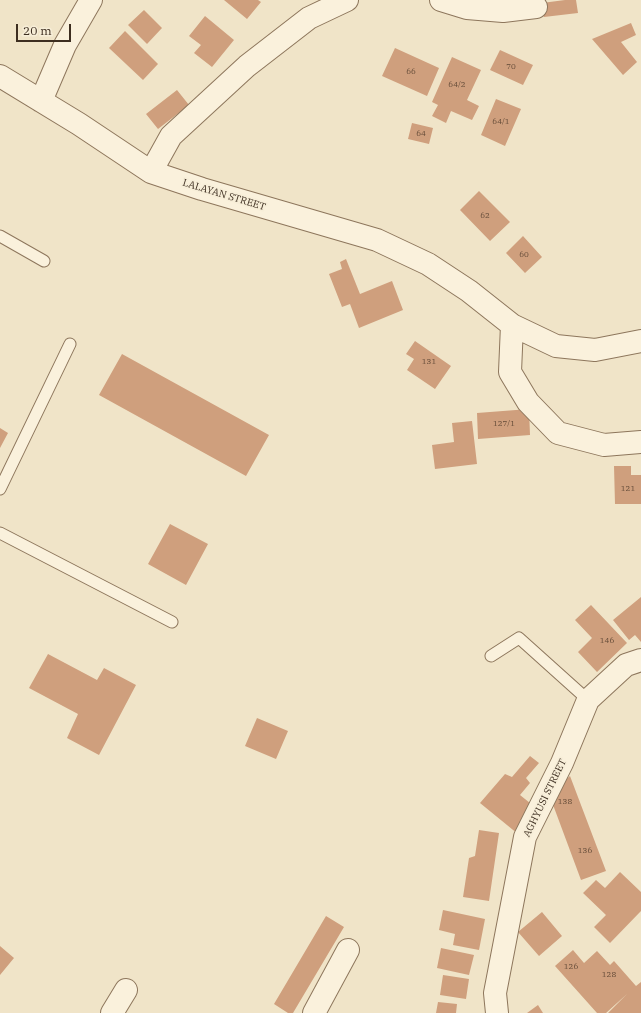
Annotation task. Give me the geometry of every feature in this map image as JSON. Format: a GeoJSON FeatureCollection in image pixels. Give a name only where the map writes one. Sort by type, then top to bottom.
{"type":"FeatureCollection","features":[{"type":"Feature","properties":{"kind":"street"},"geometry":{"type":"LineString","coordinates":[[41,101],[65,46],[91,0]]}},
{"type":"Feature","properties":{"kind":"street"},"geometry":{"type":"LineString","coordinates":[[151,172],[171,136],[247,66],[309,18],[347,0]]}},
{"type":"Feature","properties":{"kind":"street"},"geometry":{"type":"LineString","coordinates":[[441,0],[467,8],[488,10],[502,11],[536,7]]}},
{"type":"Feature","properties":{"kind":"street","name":"LALAYAN STREET"},"geometry":{"type":"LineString","coordinates":[[0,76],[151,172],[202,189],[377,240],[428,264],[469,291],[512,325],[556,346],[595,350],[641,341]]}},
{"type":"Feature","properties":{"kind":"street"},"geometry":{"type":"LineString","coordinates":[[512,325],[510,372],[528,402],[558,433],[604,445],[641,442]]}},
{"type":"Feature","properties":{"kind":"street","name":"AGHYUSI STREET"},"geometry":{"type":"LineString","coordinates":[[497,1013],[495,993],[525,837],[562,764],[588,700],[626,665],[641,660]]}},
{"type":"Feature","properties":{"kind":"street"},"geometry":{"type":"LineString","coordinates":[[314,1013],[348,950]]}},
{"type":"Feature","properties":{"kind":"street"},"geometry":{"type":"LineString","coordinates":[[112,1013],[126,990]]}},
{"type":"Feature","properties":{"kind":"lane"},"geometry":{"type":"LineString","coordinates":[[0,236],[44,261]]}},
{"type":"Feature","properties":{"kind":"lane"},"geometry":{"type":"LineString","coordinates":[[0,489],[70,344]]}},
{"type":"Feature","properties":{"kind":"lane"},"geometry":{"type":"LineString","coordinates":[[0,533],[172,622]]}},
{"type":"Feature","properties":{"kind":"lane"},"geometry":{"type":"LineString","coordinates":[[491,656],[519,638],[588,700]]}},
{"type":"Feature","properties":{"kind":"building"},"geometry":{"type":"Polygon","coordinates":[[[224,0],[258,0],[261,2],[247,19],[224,0]]]}},
{"type":"Feature","properties":{"kind":"building"},"geometry":{"type":"Polygon","coordinates":[[[576,0],[578,13],[544,17],[542,3],[576,0]]]}},
{"type":"Feature","properties":{"kind":"building"},"geometry":{"type":"Polygon","coordinates":[[[144,10],[162,28],[147,44],[128,25],[144,10]]]}},
{"type":"Feature","properties":{"kind":"building"},"geometry":{"type":"Polygon","coordinates":[[[205,16],[234,40],[212,67],[194,53],[201,45],[189,36],[205,16]]]}},
{"type":"Feature","properties":{"kind":"building"},"geometry":{"type":"Polygon","coordinates":[[[631,23],[636,35],[621,42],[637,62],[623,75],[592,39],[631,23]]]}},
{"type":"Feature","properties":{"kind":"building"},"geometry":{"type":"Polygon","coordinates":[[[125,31],[158,64],[143,80],[109,48],[125,31]]]}},
{"type":"Feature","properties":{"kind":"building"},"geometry":{"type":"Polygon","coordinates":[[[395,48],[439,68],[427,96],[382,76],[395,48]]]}},
{"type":"Feature","properties":{"kind":"building"},"geometry":{"type":"Polygon","coordinates":[[[500,50],[533,65],[523,85],[490,70],[500,50]]]}},
{"type":"Feature","properties":{"kind":"building"},"geometry":{"type":"Polygon","coordinates":[[[452,57],[481,70],[467,100],[479,106],[472,120],[451,111],[446,123],[432,116],[438,105],[432,102],[452,57]]]}},
{"type":"Feature","properties":{"kind":"building"},"geometry":{"type":"Polygon","coordinates":[[[177,90],[189,105],[158,129],[146,114],[177,90]]]}},
{"type":"Feature","properties":{"kind":"building"},"geometry":{"type":"Polygon","coordinates":[[[496,99],[521,109],[505,146],[481,135],[496,99]]]}},
{"type":"Feature","properties":{"kind":"building"},"geometry":{"type":"Polygon","coordinates":[[[412,123],[433,128],[429,144],[408,139],[412,123]]]}},
{"type":"Feature","properties":{"kind":"building"},"geometry":{"type":"Polygon","coordinates":[[[479,191],[510,222],[490,241],[460,210],[479,191]]]}},
{"type":"Feature","properties":{"kind":"building"},"geometry":{"type":"Polygon","coordinates":[[[523,236],[542,257],[525,273],[506,253],[523,236]]]}},
{"type":"Feature","properties":{"kind":"building"},"geometry":{"type":"Polygon","coordinates":[[[346,259],[360,294],[392,281],[403,310],[359,328],[350,304],[342,307],[329,274],[342,269],[340,262],[346,259]]]}},
{"type":"Feature","properties":{"kind":"building"},"geometry":{"type":"Polygon","coordinates":[[[415,341],[451,366],[435,389],[407,370],[414,359],[406,354],[415,341]]]}},
{"type":"Feature","properties":{"kind":"building"},"geometry":{"type":"Polygon","coordinates":[[[122,354],[269,435],[246,476],[99,395],[122,354]]]}},
{"type":"Feature","properties":{"kind":"building"},"geometry":{"type":"Polygon","coordinates":[[[529,409],[530,435],[478,439],[477,413],[529,409]]]}},
{"type":"Feature","properties":{"kind":"building"},"geometry":{"type":"Polygon","coordinates":[[[472,421],[477,464],[435,469],[432,445],[454,442],[452,423],[472,421]]]}},
{"type":"Feature","properties":{"kind":"building"},"geometry":{"type":"Polygon","coordinates":[[[0,428],[8,433],[0,448],[0,428]]]}},
{"type":"Feature","properties":{"kind":"building"},"geometry":{"type":"Polygon","coordinates":[[[614,466],[631,466],[631,475],[641,475],[641,504],[615,504],[614,466]]]}},
{"type":"Feature","properties":{"kind":"building"},"geometry":{"type":"Polygon","coordinates":[[[170,524],[208,544],[186,585],[148,564],[170,524]]]}},
{"type":"Feature","properties":{"kind":"building"},"geometry":{"type":"Polygon","coordinates":[[[641,597],[641,642],[635,635],[629,640],[613,620],[641,597]]]}},
{"type":"Feature","properties":{"kind":"building"},"geometry":{"type":"Polygon","coordinates":[[[591,605],[627,643],[597,672],[578,652],[592,638],[575,620],[591,605]]]}},
{"type":"Feature","properties":{"kind":"building"},"geometry":{"type":"Polygon","coordinates":[[[48,654],[97,680],[104,668],[136,685],[99,755],[67,738],[78,714],[29,688],[48,654]]]}},
{"type":"Feature","properties":{"kind":"building"},"geometry":{"type":"Polygon","coordinates":[[[257,718],[288,731],[276,759],[245,746],[257,718]]]}},
{"type":"Feature","properties":{"kind":"building"},"geometry":{"type":"Polygon","coordinates":[[[530,756],[539,763],[526,778],[530,783],[520,795],[535,807],[518,834],[480,803],[505,774],[512,777],[530,756]]]}},
{"type":"Feature","properties":{"kind":"building"},"geometry":{"type":"Polygon","coordinates":[[[570,776],[606,871],[581,880],[549,794],[570,776]]]}},
{"type":"Feature","properties":{"kind":"building"},"geometry":{"type":"Polygon","coordinates":[[[479,830],[499,833],[489,901],[463,897],[469,858],[475,856],[479,830]]]}},
{"type":"Feature","properties":{"kind":"building"},"geometry":{"type":"Polygon","coordinates":[[[620,872],[641,892],[641,911],[610,943],[594,927],[606,915],[583,893],[596,880],[605,888],[620,872]]]}},
{"type":"Feature","properties":{"kind":"building"},"geometry":{"type":"Polygon","coordinates":[[[443,910],[485,919],[479,950],[453,945],[455,934],[439,930],[443,910]]]}},
{"type":"Feature","properties":{"kind":"building"},"geometry":{"type":"Polygon","coordinates":[[[542,912],[562,936],[539,956],[518,932],[542,912]]]}},
{"type":"Feature","properties":{"kind":"building"},"geometry":{"type":"Polygon","coordinates":[[[326,916],[344,927],[293,1013],[288,1013],[274,1004],[326,916]]]}},
{"type":"Feature","properties":{"kind":"building"},"geometry":{"type":"Polygon","coordinates":[[[0,946],[14,958],[0,975],[0,946]]]}},
{"type":"Feature","properties":{"kind":"building"},"geometry":{"type":"Polygon","coordinates":[[[441,948],[474,955],[469,975],[437,968],[441,948]]]}},
{"type":"Feature","properties":{"kind":"building"},"geometry":{"type":"Polygon","coordinates":[[[573,950],[584,963],[597,951],[610,965],[614,961],[636,986],[641,982],[641,1013],[608,1013],[627,994],[606,1013],[597,1013],[555,966],[573,950]]]}},
{"type":"Feature","properties":{"kind":"building"},"geometry":{"type":"Polygon","coordinates":[[[443,975],[469,979],[466,999],[440,995],[443,975]]]}},
{"type":"Feature","properties":{"kind":"building"},"geometry":{"type":"Polygon","coordinates":[[[438,1002],[457,1004],[456,1013],[436,1013],[438,1002]]]}},
{"type":"Feature","properties":{"kind":"building"},"geometry":{"type":"Polygon","coordinates":[[[538,1005],[543,1013],[527,1013],[538,1005]]]}}]}
